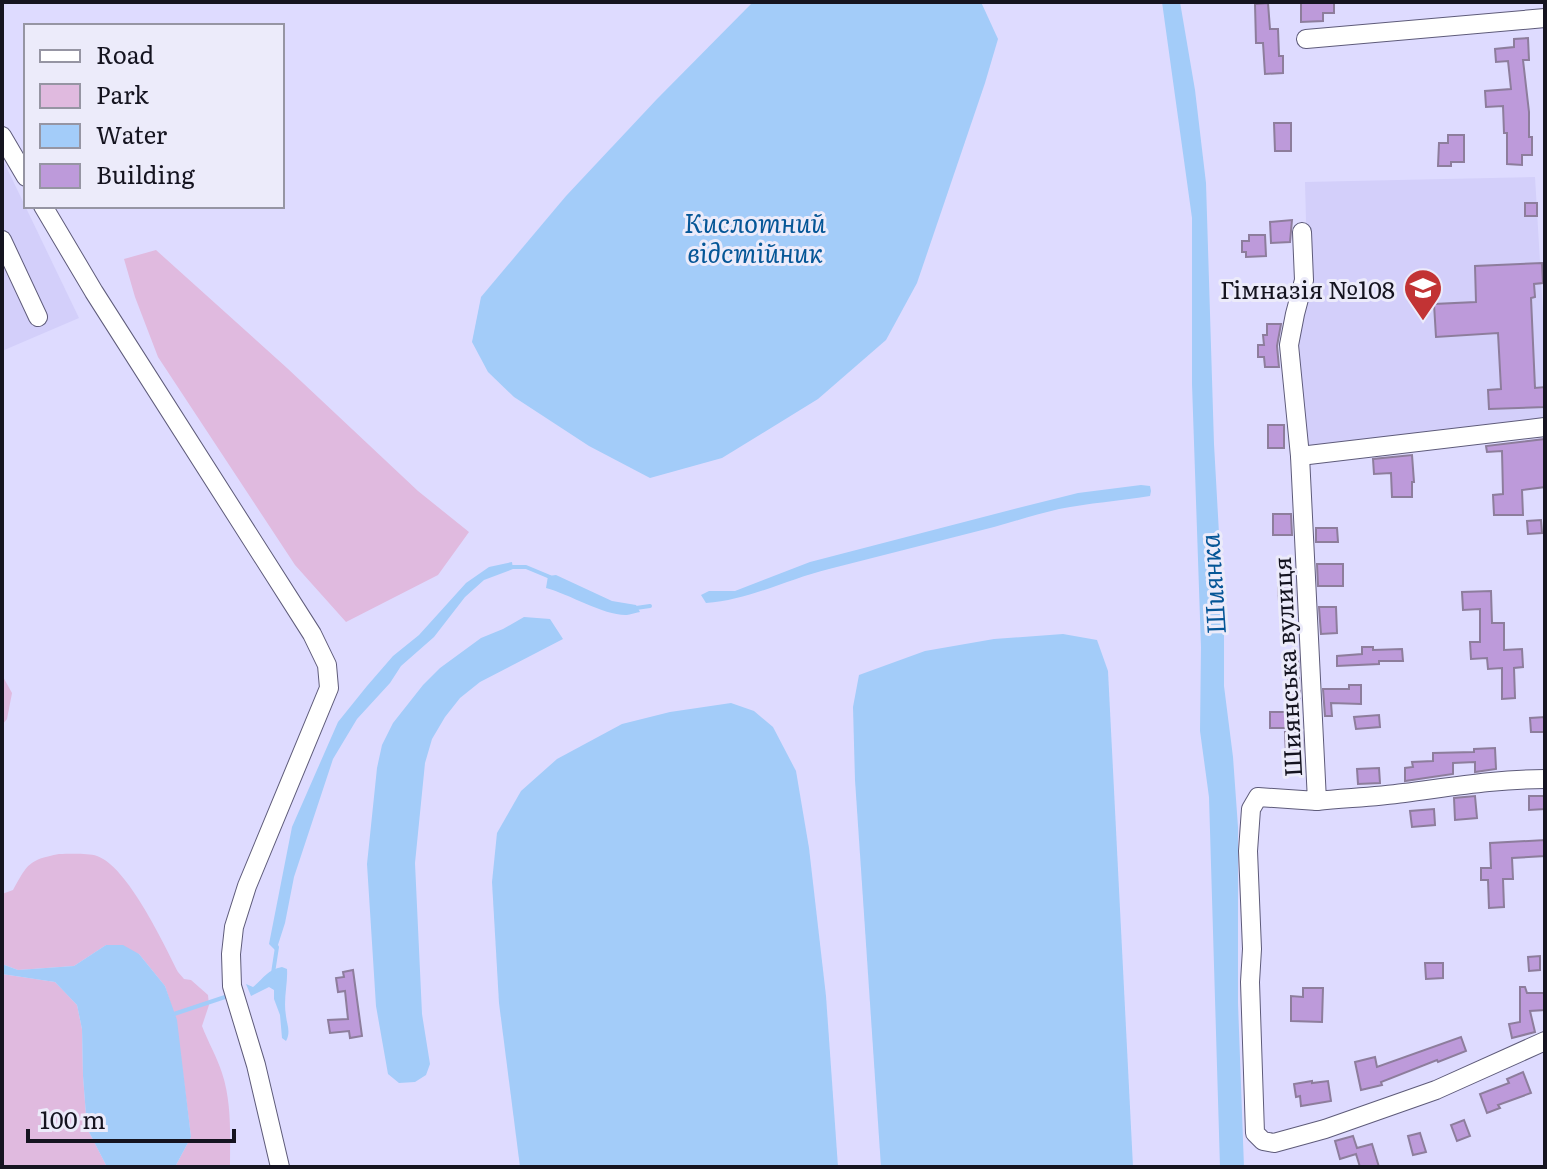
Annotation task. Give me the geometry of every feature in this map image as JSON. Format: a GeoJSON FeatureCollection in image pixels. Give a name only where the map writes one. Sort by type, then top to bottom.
{"type":"FeatureCollection","features":[{"type":"Feature","properties":{"kind":"street"},"geometry":{"type":"LineString","coordinates":[[1306,39],[1545,18]]}},
{"type":"Feature","properties":{"kind":"street"},"geometry":{"type":"LineString","coordinates":[[2,136],[24,174]]}},
{"type":"Feature","properties":{"kind":"street"},"geometry":{"type":"LineString","coordinates":[[44,208],[102,305],[312,634],[327,665],[329,688],[247,886],[232,940],[232,986],[256,1065],[280,1167]]}},
{"type":"Feature","properties":{"kind":"street","name":"Шиянська вулиця"},"geometry":{"type":"LineString","coordinates":[[1302,232],[1304,280],[1289,345],[1300,456],[1317,801],[1258,797],[1251,809],[1248,851],[1255,1133],[1263,1141],[1274,1143],[1325,1129],[1436,1090],[1545,1041]]}},
{"type":"Feature","properties":{"kind":"street"},"geometry":{"type":"LineString","coordinates":[[2,240],[38,317]]}},
{"type":"Feature","properties":{"kind":"street"},"geometry":{"type":"LineString","coordinates":[[1300,456],[1545,427]]}},
{"type":"Feature","properties":{"kind":"street"},"geometry":{"type":"LineString","coordinates":[[1317,801],[1545,779]]}},
{"type":"Feature","properties":{"kind":"shaded area"},"geometry":{"type":"Polygon","coordinates":[[[2,158],[79,318],[2,351],[2,158]]]}},
{"type":"Feature","properties":{"kind":"shaded area","name":"Гімназія №108"},"geometry":{"type":"Polygon","coordinates":[[[1535,177],[1545,347],[1545,419],[1306,449],[1296,351],[1308,297],[1305,182],[1535,177]]]}},
{"type":"Feature","properties":{"kind":"green space"},"geometry":{"type":"Polygon","coordinates":[[[156,250],[418,491],[469,532],[438,575],[346,622],[295,565],[158,357],[124,259],[156,250]]]}},
{"type":"Feature","properties":{"kind":"green space"},"geometry":{"type":"Polygon","coordinates":[[[2,675],[12,693],[7,719],[2,725],[2,675]]]}},
{"type":"Feature","properties":{"kind":"green space"},"geometry":{"type":"Polygon","coordinates":[[[59,854],[93,855],[109,863],[144,907],[178,972],[208,995],[209,1005],[202,1026],[225,1084],[230,1120],[230,1167],[175,1167],[191,1137],[176,1020],[165,986],[139,954],[106,945],[74,966],[18,970],[2,964],[2,894],[13,890],[30,864],[59,854]]]}},
{"type":"Feature","properties":{"kind":"green space"},"geometry":{"type":"Polygon","coordinates":[[[2,974],[55,982],[77,1005],[82,1029],[87,1128],[107,1167],[2,1167],[2,974]]]}},
{"type":"Feature","properties":{"kind":"water","name":"Кислотний відстійник"},"geometry":{"type":"Polygon","coordinates":[[[753,2],[981,2],[998,39],[917,283],[886,340],[818,399],[722,458],[650,478],[589,446],[514,397],[488,372],[472,342],[481,297],[566,196],[753,2]]]}},
{"type":"Feature","properties":{"kind":"water","name":"Шиянка"},"geometry":{"type":"Polygon","coordinates":[[[1162,2],[1180,2],[1206,183],[1224,686],[1238,827],[1238,1003],[1244,1167],[1220,1167],[1209,797],[1200,731],[1201,647],[1192,384],[1192,218],[1162,2]]]}},
{"type":"Feature","properties":{"kind":"water"},"geometry":{"type":"Polygon","coordinates":[[[1150,486],[1150,496],[1051,511],[814,573],[738,598],[706,603],[701,595],[709,591],[735,591],[810,562],[1078,493],[1150,486]]]}},
{"type":"Feature","properties":{"kind":"water"},"geometry":{"type":"Polygon","coordinates":[[[512,562],[513,569],[484,580],[465,597],[434,637],[401,666],[357,719],[333,759],[294,877],[276,951],[269,944],[292,827],[338,722],[393,656],[419,635],[466,583],[489,567],[512,562]]]}},
{"type":"Feature","properties":{"kind":"water"},"geometry":{"type":"Polygon","coordinates":[[[556,575],[612,601],[636,605],[640,612],[627,615],[608,612],[546,588],[548,576],[556,575]]]}},
{"type":"Feature","properties":{"kind":"water"},"geometry":{"type":"Polygon","coordinates":[[[524,617],[550,619],[563,639],[480,682],[460,698],[432,739],[425,763],[415,863],[422,1014],[430,1064],[426,1075],[415,1082],[399,1083],[388,1074],[376,1006],[367,864],[382,745],[393,723],[440,668],[481,638],[524,617]]]}},
{"type":"Feature","properties":{"kind":"water"},"geometry":{"type":"Polygon","coordinates":[[[1063,634],[1097,640],[1108,671],[1133,1167],[881,1167],[855,780],[853,707],[859,675],[925,651],[994,639],[1063,634]]]}},
{"type":"Feature","properties":{"kind":"water"},"geometry":{"type":"Polygon","coordinates":[[[731,703],[754,711],[773,727],[796,771],[809,848],[826,996],[838,1167],[520,1167],[499,1003],[492,882],[497,833],[521,791],[557,759],[622,724],[670,712],[731,703]]]}},
{"type":"Feature","properties":{"kind":"water"},"geometry":{"type":"Polygon","coordinates":[[[106,945],[123,945],[139,954],[165,986],[177,1020],[191,1137],[175,1167],[107,1167],[87,1128],[82,1029],[77,1005],[55,982],[2,974],[2,964],[18,970],[74,966],[106,945]]]}},
{"type":"Feature","properties":{"kind":"water"},"geometry":{"type":"Polygon","coordinates":[[[282,967],[287,969],[286,1041],[282,1038],[274,990],[269,987],[251,996],[246,984],[253,987],[269,972],[282,967]]]}},
{"type":"Feature","properties":{"kind":"building"},"geometry":{"type":"Polygon","coordinates":[[[1301,2],[1334,2],[1334,13],[1323,13],[1323,21],[1301,22],[1301,2]]]}},
{"type":"Feature","properties":{"kind":"building"},"geometry":{"type":"Polygon","coordinates":[[[1268,3],[1270,29],[1278,29],[1283,73],[1265,74],[1263,43],[1256,43],[1255,4],[1268,3]]]}},
{"type":"Feature","properties":{"kind":"building"},"geometry":{"type":"Polygon","coordinates":[[[1528,38],[1529,60],[1523,60],[1532,155],[1522,155],[1522,165],[1507,164],[1503,106],[1486,107],[1485,91],[1511,89],[1508,61],[1496,62],[1495,49],[1514,47],[1514,39],[1528,38]]]}},
{"type":"Feature","properties":{"kind":"building"},"geometry":{"type":"Polygon","coordinates":[[[1274,123],[1291,123],[1291,151],[1275,151],[1274,123]]]}},
{"type":"Feature","properties":{"kind":"building"},"geometry":{"type":"Polygon","coordinates":[[[1448,135],[1464,135],[1464,162],[1438,166],[1439,143],[1448,143],[1448,135]]]}},
{"type":"Feature","properties":{"kind":"building"},"geometry":{"type":"Polygon","coordinates":[[[1525,203],[1537,203],[1537,216],[1525,216],[1525,203]]]}},
{"type":"Feature","properties":{"kind":"building"},"geometry":{"type":"Polygon","coordinates":[[[1292,220],[1290,242],[1271,243],[1270,222],[1292,220]]]}},
{"type":"Feature","properties":{"kind":"building"},"geometry":{"type":"Polygon","coordinates":[[[1249,235],[1265,235],[1266,256],[1246,257],[1246,252],[1242,252],[1242,241],[1249,241],[1249,235]]]}},
{"type":"Feature","properties":{"kind":"building"},"geometry":{"type":"Polygon","coordinates":[[[1542,263],[1543,283],[1534,284],[1535,297],[1531,298],[1535,388],[1545,387],[1545,407],[1489,409],[1488,390],[1501,389],[1498,333],[1436,337],[1434,304],[1476,302],[1475,266],[1542,263]]]}},
{"type":"Feature","properties":{"kind":"building"},"geometry":{"type":"Polygon","coordinates":[[[1267,324],[1281,324],[1277,346],[1279,367],[1265,367],[1264,357],[1258,357],[1258,345],[1264,345],[1263,335],[1267,335],[1267,324]]]}},
{"type":"Feature","properties":{"kind":"building"},"geometry":{"type":"Polygon","coordinates":[[[1268,425],[1284,425],[1284,448],[1268,448],[1268,425]]]}},
{"type":"Feature","properties":{"kind":"building"},"geometry":{"type":"Polygon","coordinates":[[[1545,439],[1545,487],[1522,490],[1523,515],[1494,515],[1493,495],[1503,494],[1502,451],[1487,452],[1486,446],[1545,439]]]}},
{"type":"Feature","properties":{"kind":"building"},"geometry":{"type":"Polygon","coordinates":[[[1412,455],[1412,497],[1392,497],[1391,473],[1374,474],[1373,459],[1412,455]]]}},
{"type":"Feature","properties":{"kind":"building"},"geometry":{"type":"Polygon","coordinates":[[[1273,514],[1291,514],[1292,535],[1273,535],[1273,514]]]}},
{"type":"Feature","properties":{"kind":"building"},"geometry":{"type":"Polygon","coordinates":[[[1541,520],[1542,533],[1528,534],[1527,521],[1541,520]]]}},
{"type":"Feature","properties":{"kind":"building"},"geometry":{"type":"Polygon","coordinates":[[[1316,528],[1337,528],[1338,542],[1316,542],[1316,528]]]}},
{"type":"Feature","properties":{"kind":"building"},"geometry":{"type":"Polygon","coordinates":[[[1317,564],[1343,564],[1343,586],[1318,586],[1317,564]]]}},
{"type":"Feature","properties":{"kind":"building"},"geometry":{"type":"Polygon","coordinates":[[[1294,582],[1295,601],[1279,601],[1278,583],[1294,582]]]}},
{"type":"Feature","properties":{"kind":"building"},"geometry":{"type":"Polygon","coordinates":[[[1491,591],[1492,623],[1504,623],[1504,650],[1522,649],[1523,667],[1514,668],[1515,698],[1502,699],[1502,668],[1488,669],[1487,658],[1471,659],[1470,642],[1480,642],[1480,609],[1463,610],[1462,592],[1491,591]]]}},
{"type":"Feature","properties":{"kind":"building"},"geometry":{"type":"Polygon","coordinates":[[[1319,607],[1336,607],[1337,633],[1321,634],[1319,607]]]}},
{"type":"Feature","properties":{"kind":"building"},"geometry":{"type":"Polygon","coordinates":[[[1362,647],[1373,647],[1373,650],[1402,649],[1403,661],[1337,666],[1337,656],[1362,654],[1362,647]]]}},
{"type":"Feature","properties":{"kind":"building"},"geometry":{"type":"Polygon","coordinates":[[[1288,656],[1298,656],[1300,698],[1288,699],[1288,656]]]}},
{"type":"Feature","properties":{"kind":"building"},"geometry":{"type":"Polygon","coordinates":[[[1349,685],[1361,685],[1361,704],[1331,703],[1332,716],[1325,716],[1323,689],[1349,689],[1349,685]]]}},
{"type":"Feature","properties":{"kind":"building"},"geometry":{"type":"Polygon","coordinates":[[[1270,712],[1293,712],[1293,728],[1270,728],[1270,712]]]}},
{"type":"Feature","properties":{"kind":"building"},"geometry":{"type":"Polygon","coordinates":[[[1379,715],[1380,727],[1356,729],[1354,717],[1379,715]]]}},
{"type":"Feature","properties":{"kind":"building"},"geometry":{"type":"Polygon","coordinates":[[[1545,717],[1545,732],[1531,732],[1530,718],[1545,717]]]}},
{"type":"Feature","properties":{"kind":"building"},"geometry":{"type":"Polygon","coordinates":[[[1285,732],[1302,732],[1303,755],[1286,755],[1285,732]]]}},
{"type":"Feature","properties":{"kind":"building"},"geometry":{"type":"Polygon","coordinates":[[[1495,748],[1496,769],[1475,772],[1475,762],[1453,763],[1453,774],[1405,781],[1405,768],[1413,767],[1412,762],[1433,761],[1433,753],[1495,748]]]}},
{"type":"Feature","properties":{"kind":"building"},"geometry":{"type":"Polygon","coordinates":[[[1379,768],[1380,783],[1358,784],[1357,769],[1379,768]]]}},
{"type":"Feature","properties":{"kind":"building"},"geometry":{"type":"Polygon","coordinates":[[[1475,796],[1477,818],[1455,820],[1454,798],[1475,796]]]}},
{"type":"Feature","properties":{"kind":"building"},"geometry":{"type":"Polygon","coordinates":[[[1529,796],[1545,796],[1545,809],[1529,810],[1529,796]]]}},
{"type":"Feature","properties":{"kind":"building"},"geometry":{"type":"Polygon","coordinates":[[[1434,809],[1435,825],[1412,827],[1410,811],[1434,809]]]}},
{"type":"Feature","properties":{"kind":"building"},"geometry":{"type":"Polygon","coordinates":[[[1545,840],[1545,856],[1512,858],[1513,879],[1503,879],[1504,907],[1489,908],[1488,880],[1481,880],[1481,868],[1491,868],[1490,843],[1545,840]]]}},
{"type":"Feature","properties":{"kind":"building"},"geometry":{"type":"Polygon","coordinates":[[[1540,956],[1540,970],[1529,971],[1528,957],[1540,956]]]}},
{"type":"Feature","properties":{"kind":"building"},"geometry":{"type":"Polygon","coordinates":[[[1425,963],[1443,963],[1443,978],[1426,979],[1425,963]]]}},
{"type":"Feature","properties":{"kind":"building"},"geometry":{"type":"Polygon","coordinates":[[[353,970],[362,1036],[350,1038],[349,1031],[330,1033],[328,1020],[348,1019],[345,991],[338,992],[336,978],[344,977],[343,972],[353,970]]]}},
{"type":"Feature","properties":{"kind":"building"},"geometry":{"type":"Polygon","coordinates":[[[1520,987],[1525,987],[1527,993],[1545,993],[1545,1010],[1530,1011],[1535,1032],[1512,1038],[1509,1024],[1520,1022],[1520,987]]]}},
{"type":"Feature","properties":{"kind":"building"},"geometry":{"type":"Polygon","coordinates":[[[1303,988],[1323,988],[1322,1022],[1291,1021],[1291,996],[1303,997],[1303,988]]]}},
{"type":"Feature","properties":{"kind":"building"},"geometry":{"type":"Polygon","coordinates":[[[1461,1037],[1466,1051],[1381,1082],[1382,1085],[1361,1090],[1355,1062],[1375,1057],[1377,1067],[1461,1037]]]}},
{"type":"Feature","properties":{"kind":"building"},"geometry":{"type":"Polygon","coordinates":[[[1523,1072],[1531,1093],[1498,1105],[1500,1108],[1487,1113],[1480,1094],[1509,1083],[1507,1079],[1523,1072]]]}},
{"type":"Feature","properties":{"kind":"building"},"geometry":{"type":"Polygon","coordinates":[[[1328,1081],[1331,1101],[1301,1106],[1294,1084],[1328,1081]]]}},
{"type":"Feature","properties":{"kind":"building"},"geometry":{"type":"Polygon","coordinates":[[[1464,1120],[1470,1136],[1457,1141],[1451,1125],[1464,1120]]]}},
{"type":"Feature","properties":{"kind":"building"},"geometry":{"type":"Polygon","coordinates":[[[1420,1133],[1426,1152],[1413,1155],[1408,1136],[1420,1133]]]}},
{"type":"Feature","properties":{"kind":"building"},"geometry":{"type":"Polygon","coordinates":[[[1353,1136],[1357,1148],[1372,1144],[1379,1167],[1360,1167],[1356,1154],[1340,1159],[1335,1141],[1353,1136]]]}},
{"type":"Feature","properties":{"kind":"waterway"},"geometry":{"type":"LineString","coordinates":[[509,567],[526,567],[550,577]]}},
{"type":"Feature","properties":{"kind":"waterway"},"geometry":{"type":"LineString","coordinates":[[636,608],[650,606]]}},
{"type":"Feature","properties":{"kind":"waterway"},"geometry":{"type":"LineString","coordinates":[[273,973],[277,947]]}},
{"type":"Feature","properties":{"kind":"waterway"},"geometry":{"type":"LineString","coordinates":[[174,1014],[225,997]]}},
{"type":"Feature","properties":{"kind":"place","name":"Гімназія №108"},"geometry":{"type":"Point","coordinates":[1423,322]}}]}
